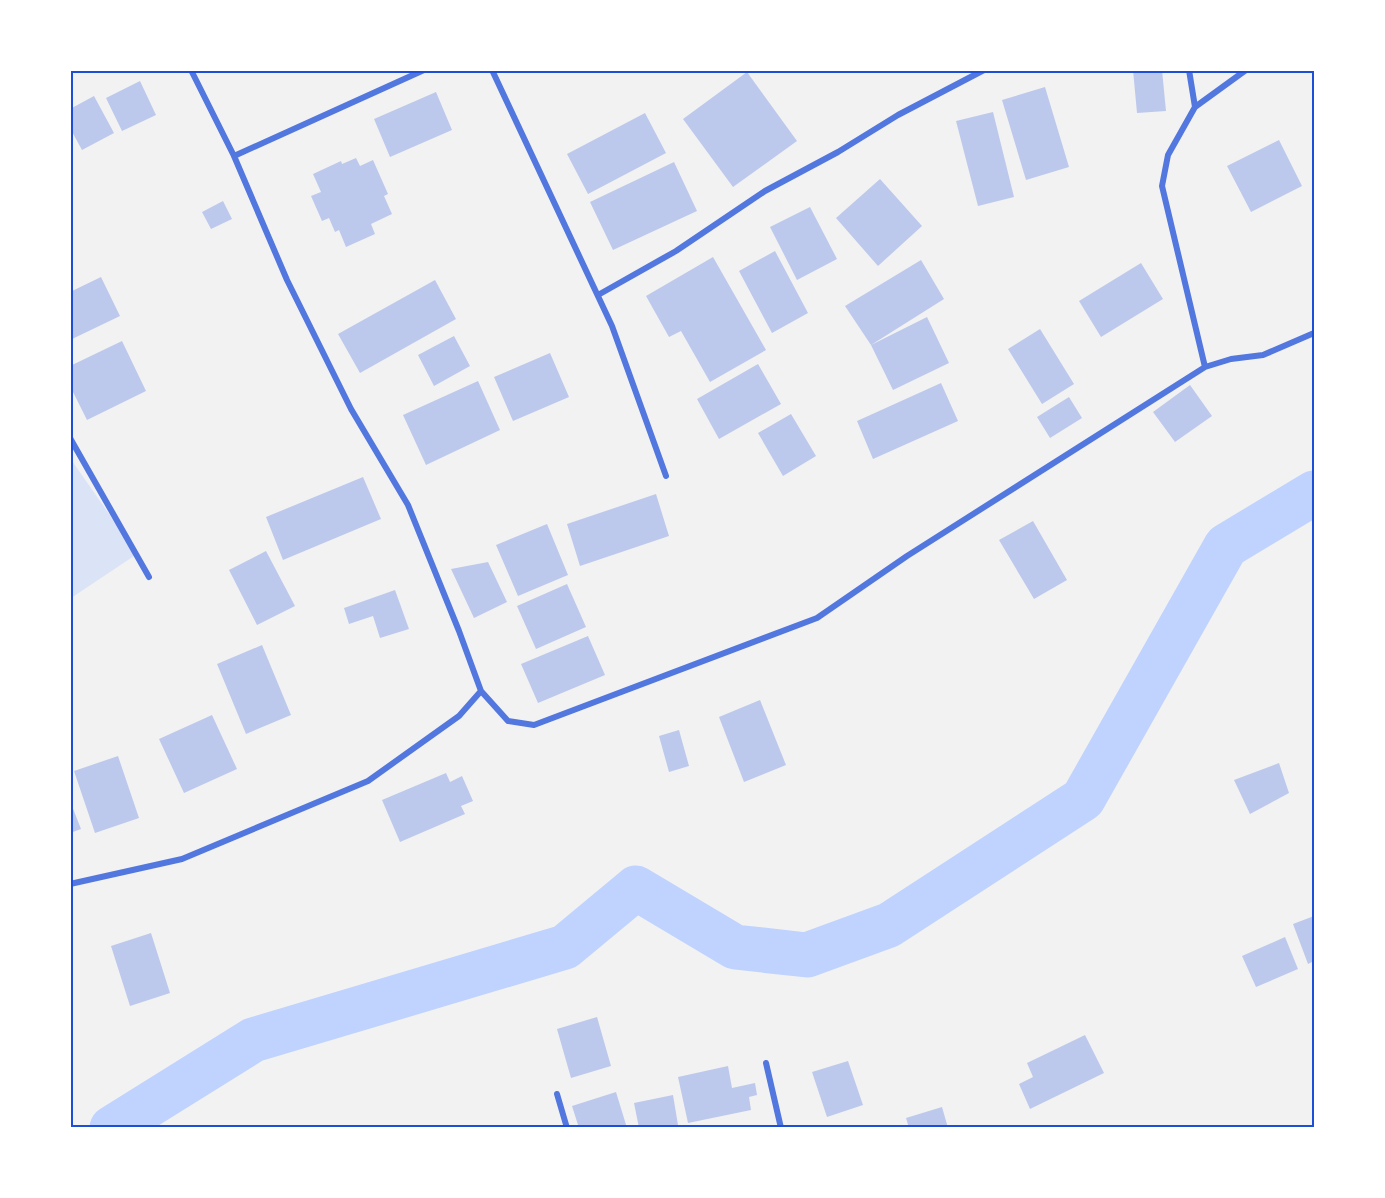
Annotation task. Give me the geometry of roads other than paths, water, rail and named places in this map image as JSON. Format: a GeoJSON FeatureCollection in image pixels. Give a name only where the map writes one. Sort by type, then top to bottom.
{"type":"FeatureCollection","features":[{"type":"Feature","properties":{"kind":"street"},"geometry":{"type":"LineString","coordinates":[[191,70],[234,156],[287,280],[319,345],[351,409],[408,505],[481,691],[507,721],[534,725],[817,618],[907,556],[1205,367],[1231,359],[1263,355],[1314,333]]}},
{"type":"Feature","properties":{"kind":"street"},"geometry":{"type":"LineString","coordinates":[[234,156],[424,70]]}},
{"type":"Feature","properties":{"kind":"street"},"geometry":{"type":"LineString","coordinates":[[492,70],[612,326],[666,476]]}},
{"type":"Feature","properties":{"kind":"street"},"geometry":{"type":"LineString","coordinates":[[598,296],[676,251],[765,191],[838,152],[898,115],[984,70]]}},
{"type":"Feature","properties":{"kind":"street"},"geometry":{"type":"LineString","coordinates":[[1189,70],[1195,107]]}},
{"type":"Feature","properties":{"kind":"street"},"geometry":{"type":"LineString","coordinates":[[1205,367],[1162,186],[1168,154],[1195,107],[1246,70]]}},
{"type":"Feature","properties":{"kind":"street"},"geometry":{"type":"LineString","coordinates":[[70,438],[149,577]]}},
{"type":"Feature","properties":{"kind":"street"},"geometry":{"type":"LineString","coordinates":[[70,884],[182,859],[368,780],[459,716],[481,691]]}},
{"type":"Feature","properties":{"kind":"street"},"geometry":{"type":"LineString","coordinates":[[766,1063],[781,1128]]}},
{"type":"Feature","properties":{"kind":"street"},"geometry":{"type":"LineString","coordinates":[[557,1094],[567,1128]]}},
{"type":"Feature","properties":{"kind":"waterway"},"geometry":{"type":"LineString","coordinates":[[112,1128],[253,1040],[565,947],[636,888],[735,947],[807,955],[889,925],[1083,799],[1226,546],[1314,493]]}}]}
